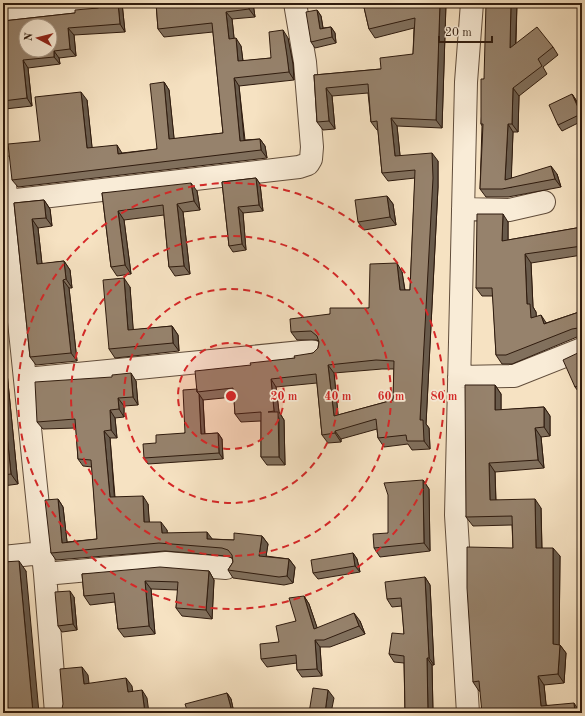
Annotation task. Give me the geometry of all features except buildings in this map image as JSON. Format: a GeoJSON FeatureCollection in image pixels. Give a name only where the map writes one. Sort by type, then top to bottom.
{"type":"FeatureCollection","features":[{"type":"Feature","properties":{"kind":"street"},"geometry":{"type":"LineString","coordinates":[[3,14],[102,3]]}},
{"type":"Feature","properties":{"kind":"street"},"geometry":{"type":"LineString","coordinates":[[8,201],[293,168],[308,164],[311,159],[312,147],[305,62],[295,3]]}},
{"type":"Feature","properties":{"kind":"street"},"geometry":{"type":"LineString","coordinates":[[468,713],[456,515],[466,82],[472,3]]}},
{"type":"Feature","properties":{"kind":"street"},"geometry":{"type":"LineString","coordinates":[[3,166],[8,201],[44,563],[56,713]]}},
{"type":"Feature","properties":{"kind":"street"},"geometry":{"type":"LineString","coordinates":[[463,209],[509,210],[544,202]]}},
{"type":"Feature","properties":{"kind":"street"},"geometry":{"type":"LineString","coordinates":[[459,377],[514,376],[582,349]]}},
{"type":"Feature","properties":{"kind":"street"},"geometry":{"type":"LineString","coordinates":[[26,379],[312,351]]}},
{"type":"Feature","properties":{"kind":"street"},"geometry":{"type":"LineString","coordinates":[[3,557],[44,563],[166,563],[226,568]]}}]}
